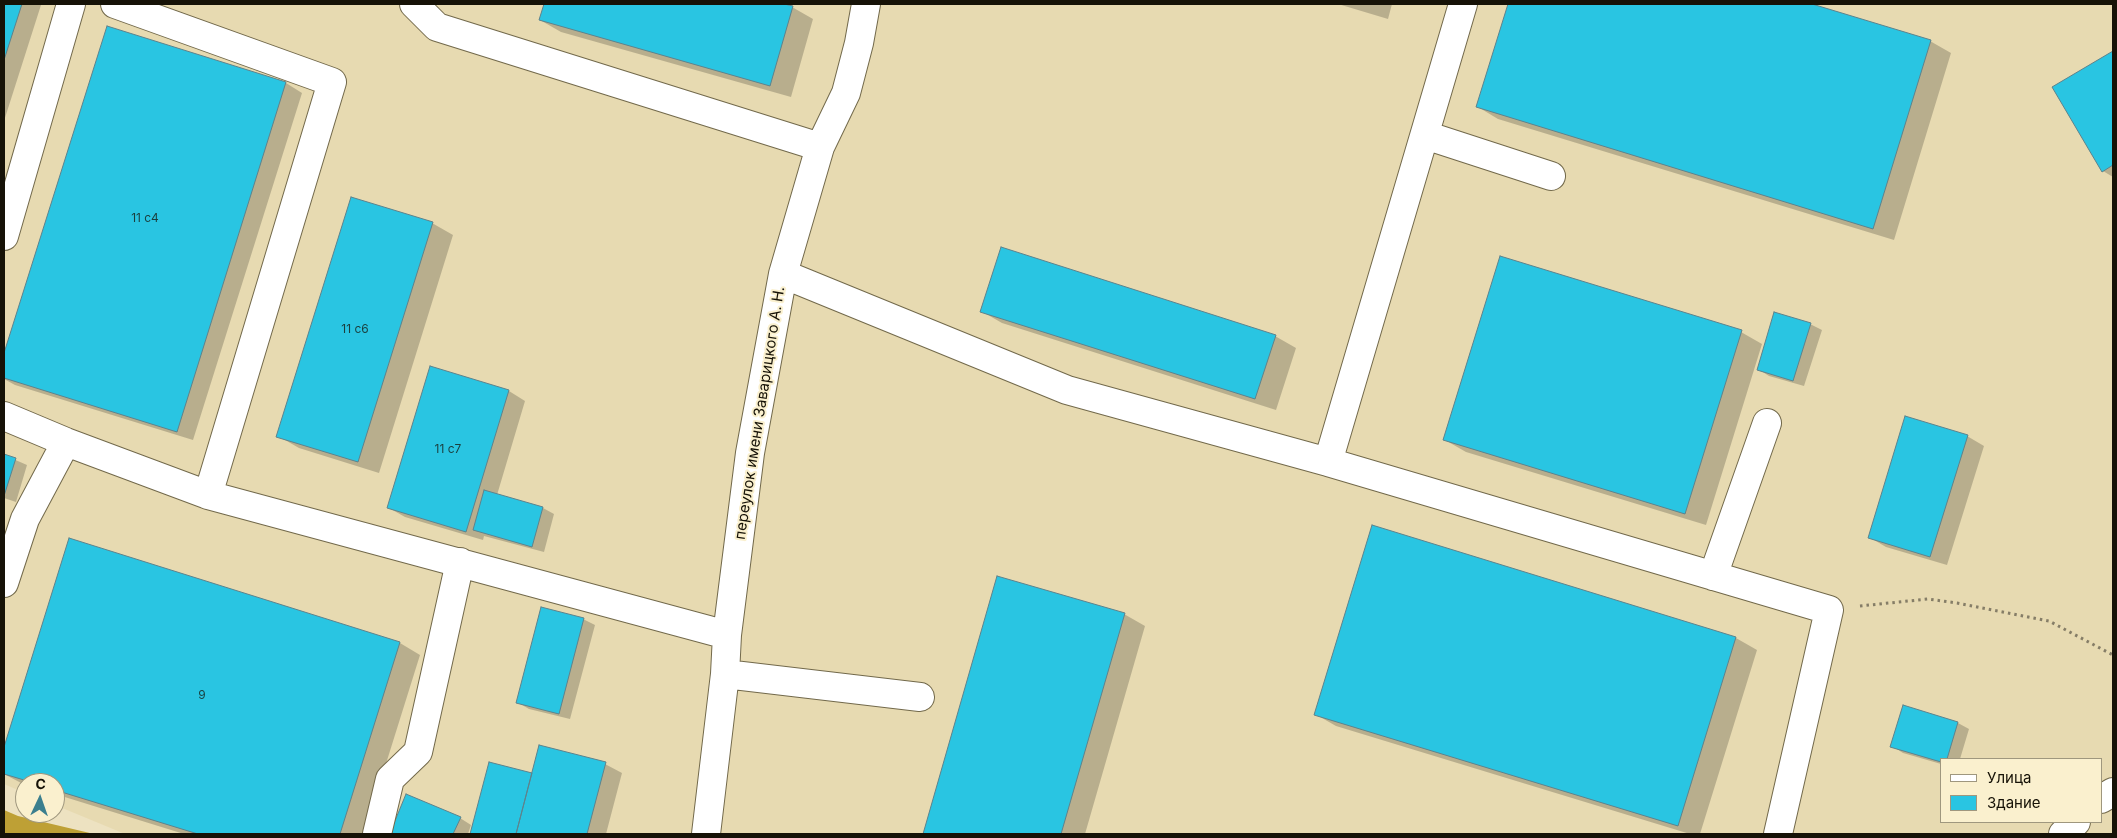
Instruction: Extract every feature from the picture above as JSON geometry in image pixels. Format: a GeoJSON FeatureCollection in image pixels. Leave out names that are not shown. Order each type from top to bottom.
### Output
{"type":"FeatureCollection","features":[{"type":"Feature","properties":{"kind":"street"},"geometry":{"type":"LineString","coordinates":[[4,236],[71,4]]}},
{"type":"Feature","properties":{"kind":"street"},"geometry":{"type":"LineString","coordinates":[[115,4],[332,82],[208,495]]}},
{"type":"Feature","properties":{"kind":"street"},"geometry":{"type":"LineString","coordinates":[[414,4],[437,27],[820,147]]}},
{"type":"Feature","properties":{"kind":"street","name":"переулок имени Заварицкого А. Н."},"geometry":{"type":"LineString","coordinates":[[706,834],[727,635],[750,453],[783,274],[820,147],[846,93],[859,43],[866,4]]}},
{"type":"Feature","properties":{"kind":"street"},"geometry":{"type":"LineString","coordinates":[[1328,462],[1464,4]]}},
{"type":"Feature","properties":{"kind":"street"},"geometry":{"type":"LineString","coordinates":[[1425,134],[1552,176]]}},
{"type":"Feature","properties":{"kind":"street"},"geometry":{"type":"LineString","coordinates":[[783,274],[1067,390],[1328,462],[1829,610],[1778,834]]}},
{"type":"Feature","properties":{"kind":"street"},"geometry":{"type":"LineString","coordinates":[[4,416],[66,442],[208,495],[727,635]]}},
{"type":"Feature","properties":{"kind":"street"},"geometry":{"type":"LineString","coordinates":[[1713,576],[1767,423]]}},
{"type":"Feature","properties":{"kind":"street"},"geometry":{"type":"LineString","coordinates":[[4,583],[25,519],[66,442]]}},
{"type":"Feature","properties":{"kind":"street"},"geometry":{"type":"LineString","coordinates":[[377,834],[390,779],[418,752],[460,562]]}},
{"type":"Feature","properties":{"kind":"street"},"geometry":{"type":"LineString","coordinates":[[724,674],[920,697]]}},
{"type":"Feature","properties":{"kind":"street"},"geometry":{"type":"LineString","coordinates":[[2102,798],[2113,792]]}},
{"type":"Feature","properties":{"kind":"street"},"geometry":{"type":"LineString","coordinates":[[2063,834],[2075,823]]}},
{"type":"Feature","properties":{"kind":"path"},"geometry":{"type":"LineString","coordinates":[[1829,610],[1928,599],[1957,603],[2049,621],[2113,655]]}},
{"type":"Feature","properties":{"kind":"shaded area"},"geometry":{"type":"Polygon","coordinates":[[[4,4],[2113,4],[2113,834],[125,834],[65,809],[65,773],[15,773],[15,789],[4,784],[4,4]]]}},
{"type":"Feature","properties":{"kind":"shaded area"},"geometry":{"type":"Polygon","coordinates":[[[4,810],[15,815],[15,823],[48,823],[94,834],[4,834],[4,810]]]}},
{"type":"Feature","properties":{"kind":"building"},"geometry":{"type":"Polygon","coordinates":[[[4,4],[22,4],[4,60],[4,4]]]}},
{"type":"Feature","properties":{"kind":"building"},"geometry":{"type":"Polygon","coordinates":[[[544,4],[784,4],[793,6],[770,86],[539,20],[544,4]]]}},
{"type":"Feature","properties":{"kind":"building"},"geometry":{"type":"Polygon","coordinates":[[[1508,4],[1812,4],[1931,40],[1873,229],[1476,107],[1508,4]]]}},
{"type":"Feature","properties":{"kind":"building"},"geometry":{"type":"Polygon","coordinates":[[[107,26],[286,82],[177,432],[4,378],[4,353],[107,26]]]}},
{"type":"Feature","properties":{"kind":"building"},"geometry":{"type":"Polygon","coordinates":[[[2113,51],[2113,165],[2102,172],[2052,87],[2113,51]]]}},
{"type":"Feature","properties":{"kind":"building"},"geometry":{"type":"Polygon","coordinates":[[[351,197],[433,222],[358,462],[276,437],[351,197]]]}},
{"type":"Feature","properties":{"kind":"building"},"geometry":{"type":"Polygon","coordinates":[[[1001,247],[1276,335],[1255,399],[980,312],[1001,247]]]}},
{"type":"Feature","properties":{"kind":"building"},"geometry":{"type":"Polygon","coordinates":[[[1500,256],[1742,330],[1685,514],[1443,440],[1500,256]]]}},
{"type":"Feature","properties":{"kind":"building"},"geometry":{"type":"Polygon","coordinates":[[[1774,312],[1811,323],[1793,381],[1757,370],[1774,312]]]}},
{"type":"Feature","properties":{"kind":"building"},"geometry":{"type":"Polygon","coordinates":[[[430,366],[509,390],[466,532],[387,508],[430,366]]]}},
{"type":"Feature","properties":{"kind":"building"},"geometry":{"type":"Polygon","coordinates":[[[1905,416],[1968,435],[1930,557],[1868,538],[1905,416]]]}},
{"type":"Feature","properties":{"kind":"building"},"geometry":{"type":"Polygon","coordinates":[[[4,454],[16,458],[4,496],[4,454]]]}},
{"type":"Feature","properties":{"kind":"building"},"geometry":{"type":"Polygon","coordinates":[[[484,490],[543,507],[532,547],[473,530],[484,490]]]}},
{"type":"Feature","properties":{"kind":"building"},"geometry":{"type":"Polygon","coordinates":[[[1372,525],[1736,637],[1678,826],[1314,715],[1372,525]]]}},
{"type":"Feature","properties":{"kind":"building"},"geometry":{"type":"Polygon","coordinates":[[[69,538],[400,642],[340,834],[198,834],[65,793],[65,773],[15,773],[15,777],[4,774],[4,747],[69,538]]]}},
{"type":"Feature","properties":{"kind":"building"},"geometry":{"type":"Polygon","coordinates":[[[997,576],[1125,613],[1061,834],[923,834],[997,576]]]}},
{"type":"Feature","properties":{"kind":"building"},"geometry":{"type":"Polygon","coordinates":[[[541,607],[584,618],[559,714],[516,703],[541,607]]]}},
{"type":"Feature","properties":{"kind":"building"},"geometry":{"type":"Polygon","coordinates":[[[1903,705],[1958,722],[1947,758],[1940,758],[1940,762],[1890,747],[1903,705]]]}},
{"type":"Feature","properties":{"kind":"building"},"geometry":{"type":"Polygon","coordinates":[[[539,745],[606,762],[587,834],[516,834],[539,745]]]}},
{"type":"Feature","properties":{"kind":"building"},"geometry":{"type":"Polygon","coordinates":[[[489,762],[532,773],[516,834],[470,834],[489,762]]]}},
{"type":"Feature","properties":{"kind":"building"},"geometry":{"type":"Polygon","coordinates":[[[406,794],[461,817],[453,834],[390,833],[406,794]]]}}]}
